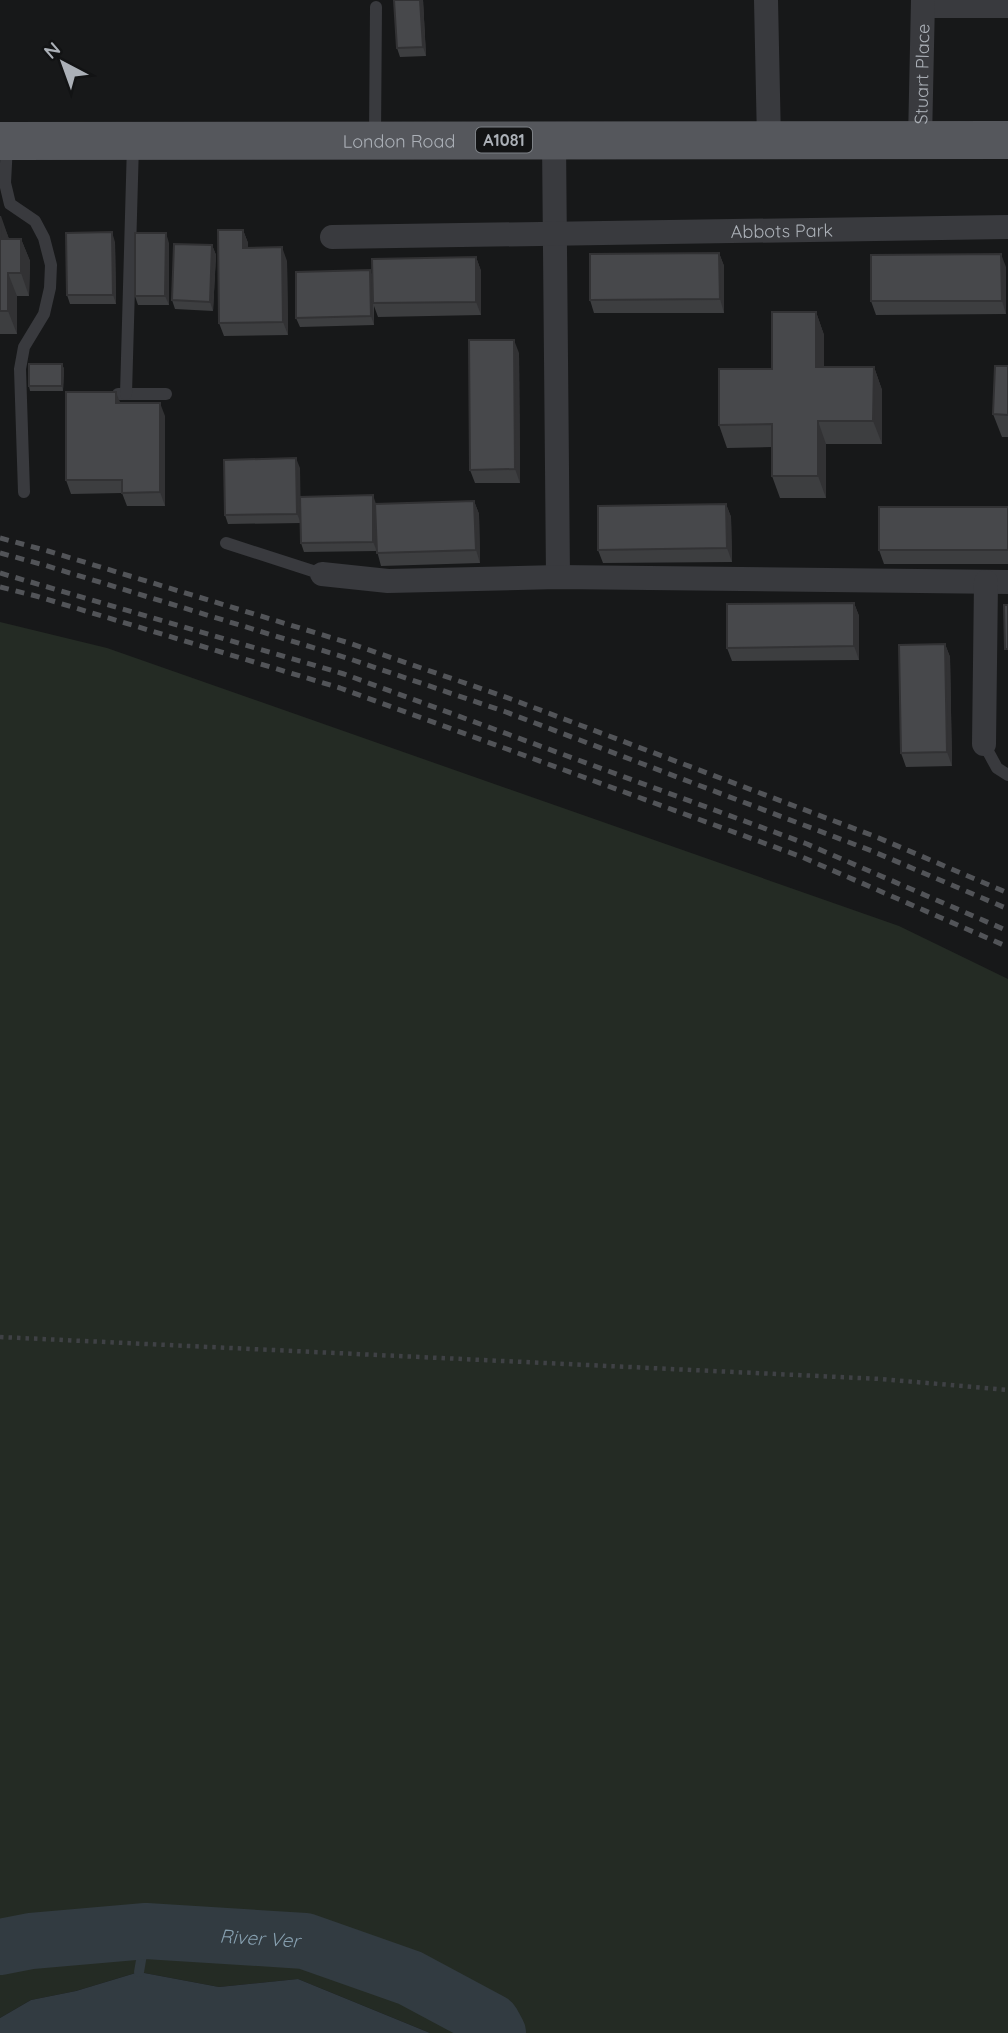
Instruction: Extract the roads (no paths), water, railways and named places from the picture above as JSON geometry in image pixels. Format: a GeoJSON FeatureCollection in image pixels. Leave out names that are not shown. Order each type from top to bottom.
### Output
{"type":"FeatureCollection","features":[{"type":"Feature","properties":{"kind":"main road","name":"London Road"},"geometry":{"type":"LineString","coordinates":[[4,141],[1008,140]]}},
{"type":"Feature","properties":{"kind":"street"},"geometry":{"type":"LineString","coordinates":[[766,0],[769,141]]}},
{"type":"Feature","properties":{"kind":"street","name":"Stuart Place"},"geometry":{"type":"LineString","coordinates":[[920,141],[923,3],[1008,6]]}},
{"type":"Feature","properties":{"kind":"street"},"geometry":{"type":"LineString","coordinates":[[554,141],[558,577]]}},
{"type":"Feature","properties":{"kind":"street","name":"Abbots Park"},"geometry":{"type":"LineString","coordinates":[[332,237],[1008,228]]}},
{"type":"Feature","properties":{"kind":"street"},"geometry":{"type":"LineString","coordinates":[[322,574],[388,581],[558,577],[997,582],[984,744]]}},
{"type":"Feature","properties":{"kind":"lane"},"geometry":{"type":"LineString","coordinates":[[375,140],[376,7]]}},
{"type":"Feature","properties":{"kind":"lane"},"geometry":{"type":"LineString","coordinates":[[126,394],[134,140]]}},
{"type":"Feature","properties":{"kind":"lane"},"geometry":{"type":"LineString","coordinates":[[4,141],[5,183],[10,204],[35,221],[44,238],[51,265],[50,288],[44,314],[24,347],[20,369],[23,492]]}},
{"type":"Feature","properties":{"kind":"lane"},"geometry":{"type":"LineString","coordinates":[[99,394],[166,394]]}},
{"type":"Feature","properties":{"kind":"lane"},"geometry":{"type":"LineString","coordinates":[[226,543],[322,574]]}},
{"type":"Feature","properties":{"kind":"lane"},"geometry":{"type":"LineString","coordinates":[[984,744],[997,768],[1008,775]]}},
{"type":"Feature","properties":{"kind":"waterway"},"geometry":{"type":"LineString","coordinates":[[139,1972],[146,1931]]}},
{"type":"Feature","properties":{"kind":"waterway","name":"River Ver"},"geometry":{"type":"LineString","coordinates":[[0,1947],[31,1941],[146,1931],[305,1941],[410,1978],[492,2022],[498,2033]]}},
{"type":"Feature","properties":{"kind":"railway"},"geometry":{"type":"LineString","coordinates":[[0,538],[349,643],[511,699],[874,836],[1008,893]]}},
{"type":"Feature","properties":{"kind":"railway"},"geometry":{"type":"LineString","coordinates":[[0,553],[347,658],[506,712],[872,851],[1008,909]]}},
{"type":"Feature","properties":{"kind":"railway"},"geometry":{"type":"LineString","coordinates":[[0,573],[344,674],[807,844],[1008,931]]}},
{"type":"Feature","properties":{"kind":"railway"},"geometry":{"type":"LineString","coordinates":[[0,587],[340,688],[802,857],[1008,947]]}}]}
